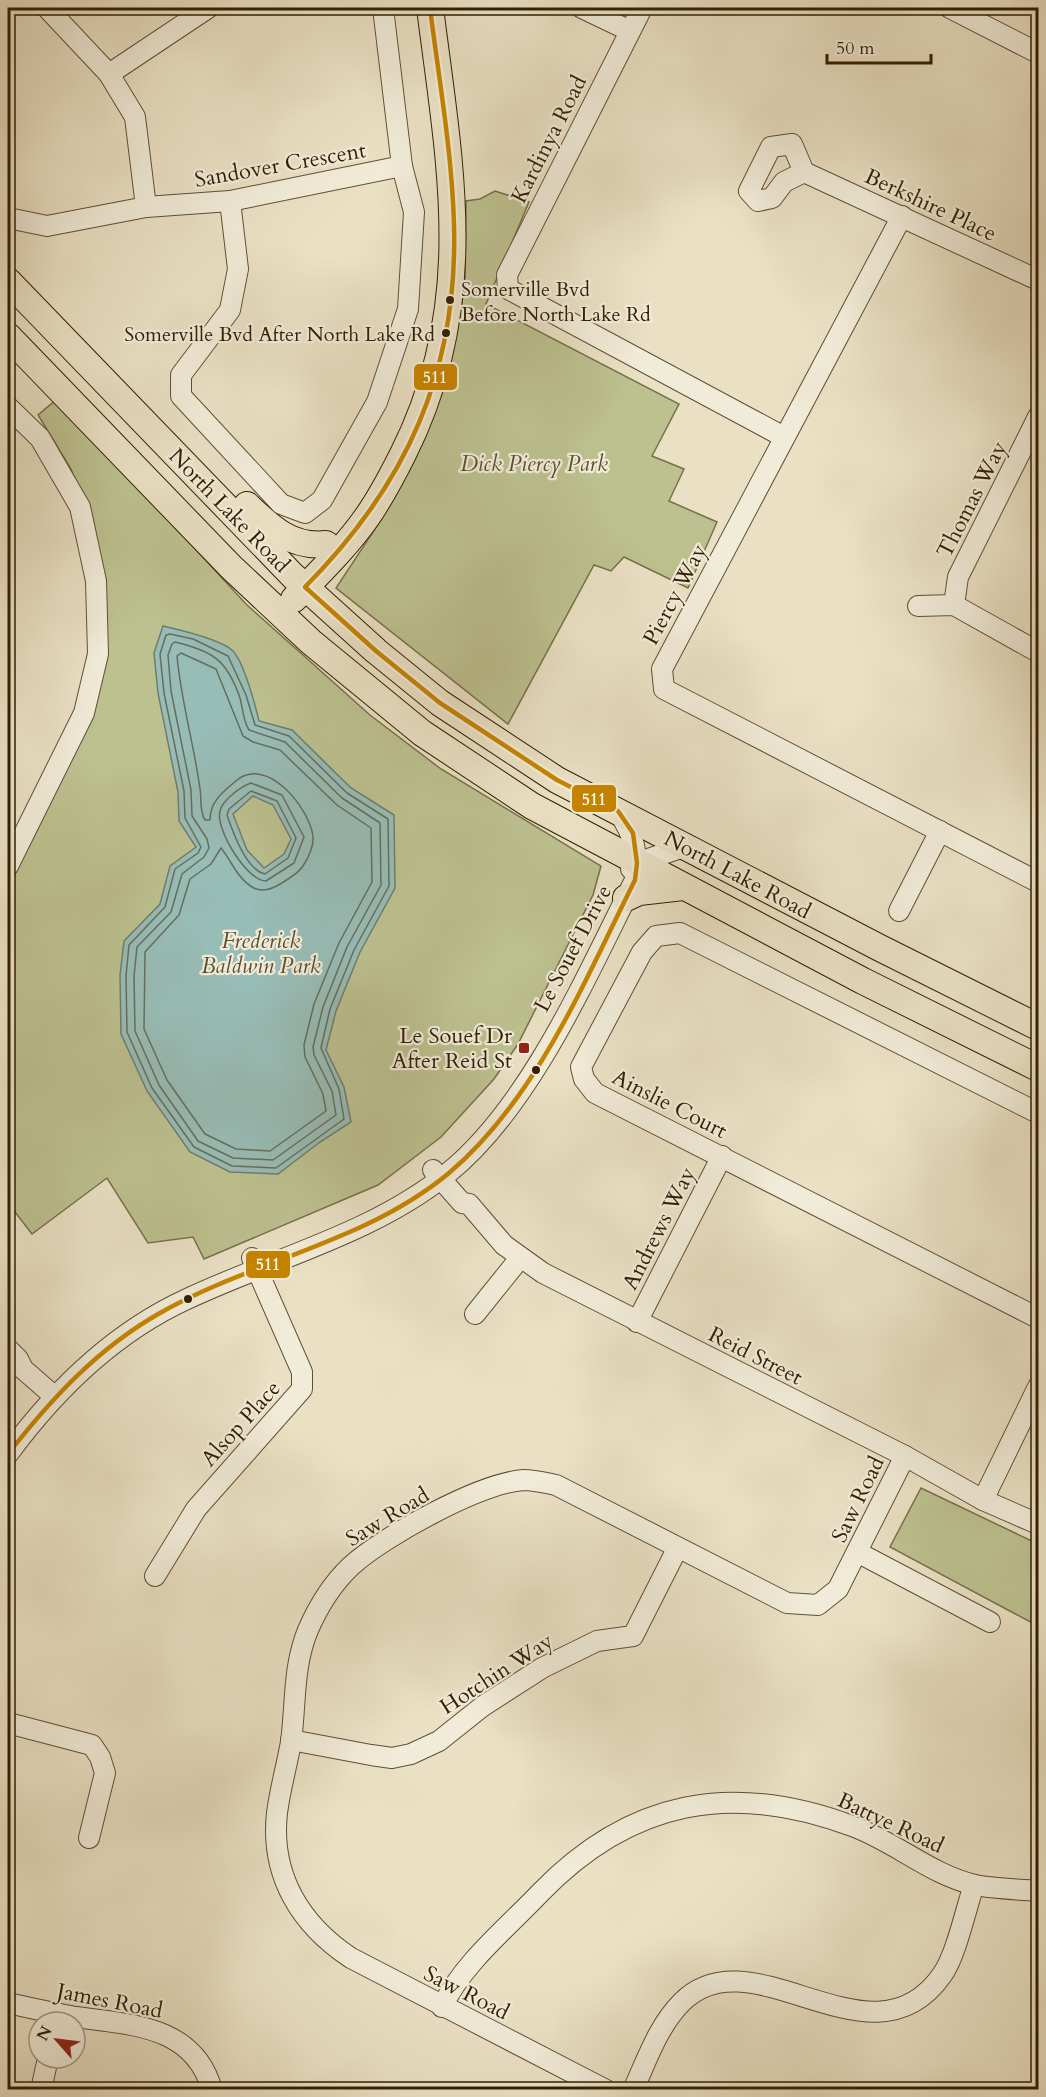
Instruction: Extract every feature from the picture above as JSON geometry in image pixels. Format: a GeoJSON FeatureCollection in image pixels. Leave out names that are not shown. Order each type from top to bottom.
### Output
{"type":"FeatureCollection","features":[{"type":"Feature","properties":{"kind":"main road"},"geometry":{"type":"LineString","coordinates":[[299,582],[326,544],[361,505],[388,461],[418,393],[430,349],[436,312],[441,230],[441,179],[419,8]]}},
{"type":"Feature","properties":{"kind":"main road"},"geometry":{"type":"LineString","coordinates":[[274,608],[366,518],[382,494],[418,422],[437,370],[448,323],[454,228],[449,160],[430,8]]}},
{"type":"Feature","properties":{"kind":"main road","name":"North Lake Road"},"geometry":{"type":"LineString","coordinates":[[8,281],[299,582],[376,651],[440,703],[557,780],[880,948],[1038,1027]]}},
{"type":"Feature","properties":{"kind":"main road","name":"North Lake Road"},"geometry":{"type":"LineString","coordinates":[[8,336],[231,567],[343,670],[422,733],[532,806],[683,887],[1038,1068]]}},
{"type":"Feature","properties":{"kind":"main road"},"geometry":{"type":"LineString","coordinates":[[147,424],[171,437],[210,469],[264,522],[281,535],[301,544],[326,544]]}},
{"type":"Feature","properties":{"kind":"main road"},"geometry":{"type":"LineString","coordinates":[[626,898],[639,892],[683,887]]}},
{"type":"Feature","properties":{"kind":"street"},"geometry":{"type":"LineString","coordinates":[[46,8],[109,74],[135,117],[146,207]]}},
{"type":"Feature","properties":{"kind":"street"},"geometry":{"type":"LineString","coordinates":[[109,74],[208,8]]}},
{"type":"Feature","properties":{"kind":"street"},"geometry":{"type":"LineString","coordinates":[[230,201],[238,270],[230,310],[180,375],[181,396],[280,504],[305,513],[322,500],[377,402],[408,309],[414,212],[402,166],[383,8]]}},
{"type":"Feature","properties":{"kind":"street"},"geometry":{"type":"LineString","coordinates":[[582,8],[630,31]]}},
{"type":"Feature","properties":{"kind":"street","name":"Kardinya Road"},"geometry":{"type":"LineString","coordinates":[[642,8],[507,275],[508,289],[784,437]]}},
{"type":"Feature","properties":{"kind":"street"},"geometry":{"type":"LineString","coordinates":[[950,8],[1038,53]]}},
{"type":"Feature","properties":{"kind":"street"},"geometry":{"type":"LineString","coordinates":[[974,8],[1038,41]]}},
{"type":"Feature","properties":{"kind":"street","name":"Sandover Crescent"},"geometry":{"type":"LineString","coordinates":[[8,218],[47,226],[146,207],[230,201],[402,166]]}},
{"type":"Feature","properties":{"kind":"street","name":"Berkshire Place"},"geometry":{"type":"LineString","coordinates":[[804,172],[1038,280]]}},
{"type":"Feature","properties":{"kind":"street","name":"Piercy Way"},"geometry":{"type":"LineString","coordinates":[[902,216],[662,669],[664,689],[1038,880]]}},
{"type":"Feature","properties":{"kind":"street"},"geometry":{"type":"LineString","coordinates":[[8,407],[40,438],[80,507],[96,581],[98,654],[84,713],[8,866]]}},
{"type":"Feature","properties":{"kind":"street","name":"Thomas Way"},"geometry":{"type":"LineString","coordinates":[[954,605],[958,577],[1038,417]]}},
{"type":"Feature","properties":{"kind":"street"},"geometry":{"type":"LineString","coordinates":[[918,606],[954,605],[1038,652]]}},
{"type":"Feature","properties":{"kind":"street","name":"Le Souef Drive"},"geometry":{"type":"LineString","coordinates":[[8,1436],[53,1388],[158,1314],[254,1264],[346,1233],[381,1216],[490,1130],[530,1078],[635,880],[637,862],[633,833],[618,811]]}},
{"type":"Feature","properties":{"kind":"street"},"geometry":{"type":"LineString","coordinates":[[899,911],[940,831]]}},
{"type":"Feature","properties":{"kind":"street"},"geometry":{"type":"LineString","coordinates":[[637,862],[686,846]]}},
{"type":"Feature","properties":{"kind":"street","name":"Le Souef Drive"},"geometry":{"type":"LineString","coordinates":[[442,1170],[523,1069],[625,876],[637,862]]}},
{"type":"Feature","properties":{"kind":"street","name":"Ainslie Court"},"geometry":{"type":"LineString","coordinates":[[1038,1113],[680,933],[656,936],[642,952],[581,1067],[584,1080],[595,1093],[1038,1318]]}},
{"type":"Feature","properties":{"kind":"street","name":"Andrews Way"},"geometry":{"type":"LineString","coordinates":[[637,1322],[722,1156]]}},
{"type":"Feature","properties":{"kind":"street","name":"Reid Street"},"geometry":{"type":"LineString","coordinates":[[442,1170],[468,1196],[469,1204],[504,1245],[520,1258],[637,1322],[905,1456],[983,1500],[1038,1524]]}},
{"type":"Feature","properties":{"kind":"street"},"geometry":{"type":"LineString","coordinates":[[475,1314],[520,1258]]}},
{"type":"Feature","properties":{"kind":"street","name":"Alsop Place"},"geometry":{"type":"LineString","coordinates":[[155,1576],[196,1509],[302,1389],[302,1372],[254,1264]]}},
{"type":"Feature","properties":{"kind":"street"},"geometry":{"type":"LineString","coordinates":[[13,1354],[38,1367],[53,1388]]}},
{"type":"Feature","properties":{"kind":"street"},"geometry":{"type":"LineString","coordinates":[[983,1500],[1038,1387]]}},
{"type":"Feature","properties":{"kind":"street","name":"Le Souef Drive"},"geometry":{"type":"LineString","coordinates":[[8,1454],[53,1388]]}},
{"type":"Feature","properties":{"kind":"street","name":"Saw Road"},"geometry":{"type":"LineString","coordinates":[[606,2090],[442,2007],[328,1943],[311,1926],[296,1905],[283,1873],[277,1846],[277,1814],[291,1740],[296,1666],[308,1629],[331,1588],[371,1550],[448,1507],[489,1488],[525,1480],[556,1485],[677,1549],[787,1603],[818,1605],[838,1588],[905,1456]]}},
{"type":"Feature","properties":{"kind":"street","name":"Hotchin Way"},"geometry":{"type":"LineString","coordinates":[[291,1740],[392,1758],[411,1754],[439,1741],[483,1706],[542,1668],[597,1641],[633,1636],[677,1549]]}},
{"type":"Feature","properties":{"kind":"street"},"geometry":{"type":"LineString","coordinates":[[857,1552],[990,1622]]}},
{"type":"Feature","properties":{"kind":"street"},"geometry":{"type":"LineString","coordinates":[[8,1723],[92,1745],[100,1757],[105,1773],[89,1838]]}},
{"type":"Feature","properties":{"kind":"street","name":"Battye Road"},"geometry":{"type":"LineString","coordinates":[[442,2007],[465,1971],[580,1856],[634,1823],[682,1808],[728,1801],[766,1803],[807,1811],[854,1827],[974,1885],[1038,1891]]}},
{"type":"Feature","properties":{"kind":"street"},"geometry":{"type":"LineString","coordinates":[[633,2090],[666,2021],[683,2001],[706,1987],[740,1982],[766,1984],[843,2009],[880,2013],[917,2000],[943,1974],[974,1885]]}},
{"type":"Feature","properties":{"kind":"street","name":"James Road"},"geometry":{"type":"LineString","coordinates":[[8,2003],[31,2010]]}},
{"type":"Feature","properties":{"kind":"street","name":"James Road"},"geometry":{"type":"LineString","coordinates":[[87,2021],[133,2025],[170,2037],[191,2051],[207,2072],[212,2090]]}},
{"type":"Feature","properties":{"kind":"street"},"geometry":{"type":"LineString","coordinates":[[41,2090],[45,2070]]}},
{"type":"Feature","properties":{"kind":"green space","name":"Dick Piercy Park"},"geometry":{"type":"Polygon","coordinates":[[[495,191],[529,202],[486,304],[679,404],[652,456],[684,469],[669,501],[717,522],[688,588],[624,557],[611,571],[594,565],[508,724],[336,588],[381,520],[443,380],[458,327],[465,283],[466,201],[480,199],[495,191]]]}},
{"type":"Feature","properties":{"kind":"green space","name":"Frederick Baldwin Park"},"geometry":{"type":"Polygon","coordinates":[[[57,399],[246,604],[370,715],[441,769],[601,866],[593,895],[518,1044],[494,1079],[441,1137],[378,1185],[204,1259],[193,1237],[148,1243],[107,1178],[32,1234],[8,1203],[8,878],[23,850],[105,657],[94,526],[71,469],[38,415],[57,399]]]}},
{"type":"Feature","properties":{"kind":"green space"},"geometry":{"type":"Polygon","coordinates":[[[921,1488],[1038,1544],[1038,1626],[890,1547],[921,1488]]]}},
{"type":"Feature","properties":{"kind":"water"},"geometry":{"type":"Polygon","coordinates":[[[163,626],[200,636],[233,651],[249,684],[259,721],[292,730],[351,788],[394,815],[395,888],[360,952],[336,1011],[326,1050],[344,1087],[351,1122],[278,1174],[230,1172],[190,1152],[147,1091],[121,1034],[120,975],[124,941],[160,904],[170,866],[196,847],[179,821],[178,792],[158,693],[154,653],[163,626]],[[253,796],[233,814],[247,850],[264,868],[284,854],[291,839],[273,805],[253,796]]]}},
{"type":"Feature","properties":{"kind":"transit line","name":"511"},"geometry":{"type":"LineString","coordinates":[[8,1454],[77,1376],[96,1358],[137,1327],[196,1295],[381,1217],[416,1197],[449,1173],[480,1143],[508,1110],[533,1074],[577,998],[635,880],[637,863],[633,833],[618,811],[557,780],[440,703],[376,651],[305,587],[341,548],[372,508],[398,466],[419,422],[436,377],[447,329],[453,278],[453,198],[430,8]]}},
{"type":"Feature","properties":{"kind":"place","name":"Somerville Bvd Before North Lake Rd"},"geometry":{"type":"Point","coordinates":[450,300]}},
{"type":"Feature","properties":{"kind":"place","name":"Somerville Bvd After North Lake Rd"},"geometry":{"type":"Point","coordinates":[446,333]}},
{"type":"Feature","properties":{"kind":"place","name":"Le Souef Dr After Reid St"},"geometry":{"type":"Point","coordinates":[524,1048]}}]}
